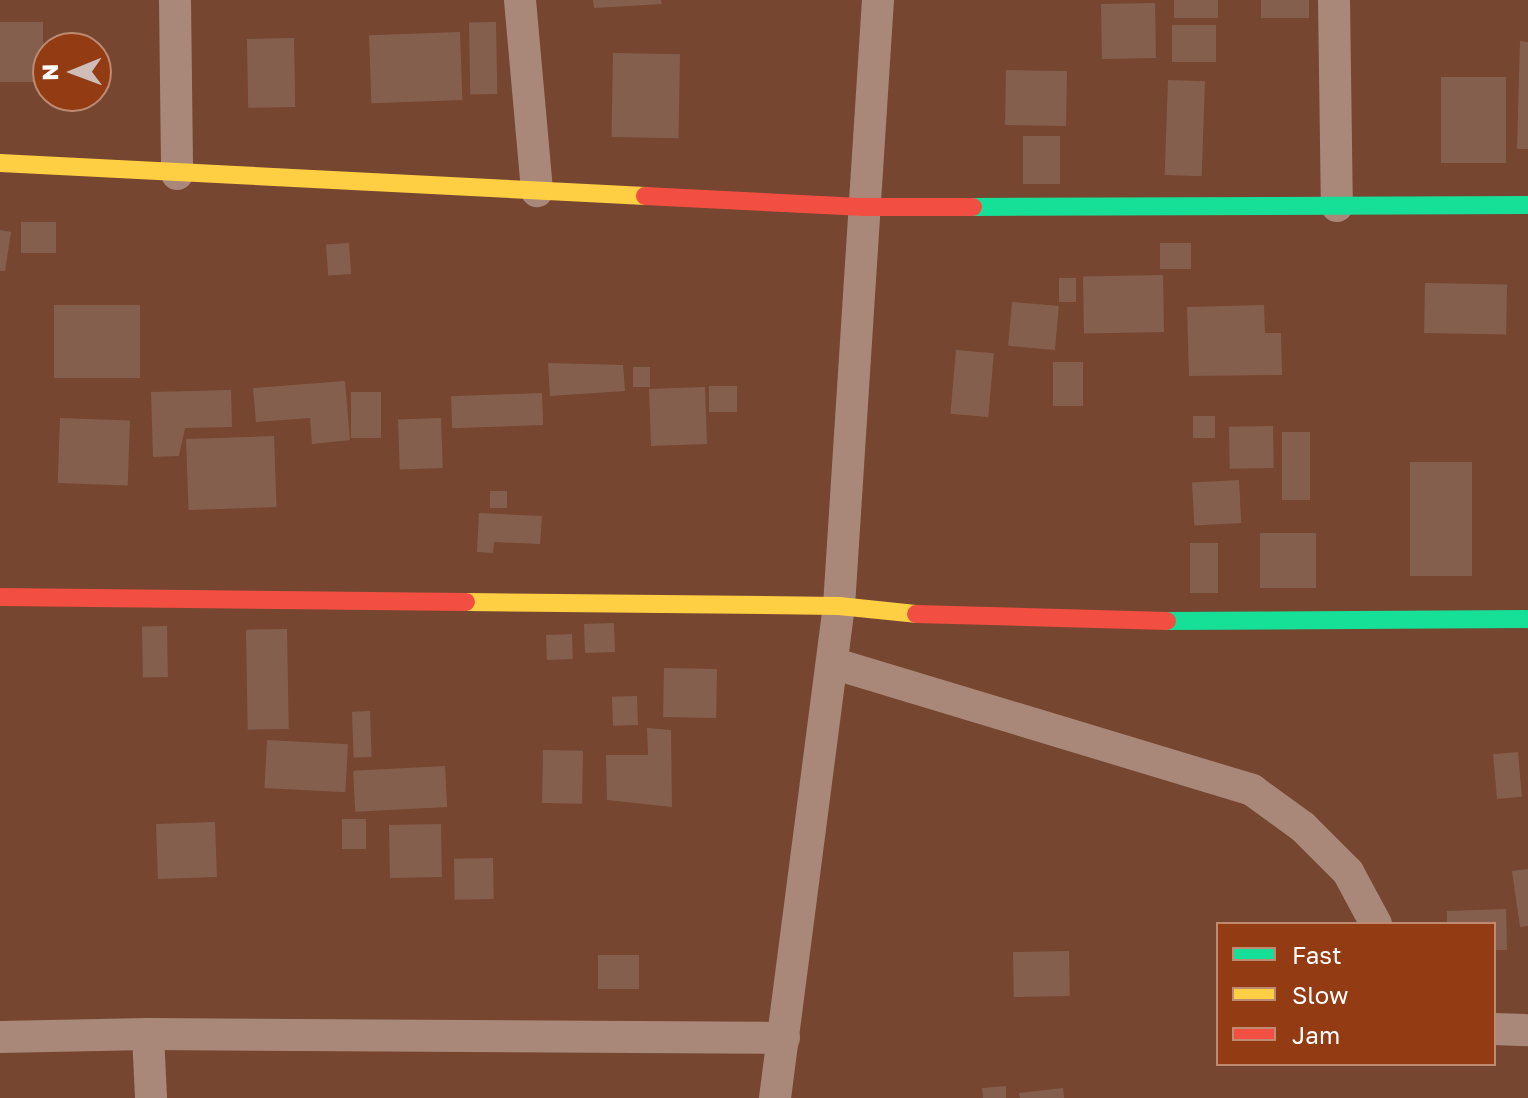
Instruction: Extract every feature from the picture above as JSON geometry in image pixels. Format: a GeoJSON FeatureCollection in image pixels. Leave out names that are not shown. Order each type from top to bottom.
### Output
{"type":"FeatureCollection","features":[{"type":"Feature","properties":{"kind":"street"},"geometry":{"type":"LineString","coordinates":[[175,0],[177,174]]}},
{"type":"Feature","properties":{"kind":"street"},"geometry":{"type":"LineString","coordinates":[[520,0],[537,191]]}},
{"type":"Feature","properties":{"kind":"street"},"geometry":{"type":"LineString","coordinates":[[775,1098],[839,606],[878,0]]}},
{"type":"Feature","properties":{"kind":"street"},"geometry":{"type":"LineString","coordinates":[[1334,0],[1337,206]]}},
{"type":"Feature","properties":{"kind":"street"},"geometry":{"type":"LineString","coordinates":[[0,163],[865,207],[1528,205]]}},
{"type":"Feature","properties":{"kind":"street"},"geometry":{"type":"LineString","coordinates":[[0,597],[839,606],[940,617],[1288,623],[1528,619]]}},
{"type":"Feature","properties":{"kind":"street"},"geometry":{"type":"LineString","coordinates":[[832,663],[1252,790],[1303,827],[1348,872],[1375,922]]}},
{"type":"Feature","properties":{"kind":"street"},"geometry":{"type":"LineString","coordinates":[[1496,1029],[1528,1030]]}},
{"type":"Feature","properties":{"kind":"street"},"geometry":{"type":"LineString","coordinates":[[0,1037],[148,1034],[784,1038]]}},
{"type":"Feature","properties":{"kind":"street"},"geometry":{"type":"LineString","coordinates":[[148,1034],[151,1098]]}},
{"type":"Feature","properties":{"kind":"building"},"geometry":{"type":"Polygon","coordinates":[[[593,0],[661,0],[662,4],[594,8],[593,0]]]}},
{"type":"Feature","properties":{"kind":"building"},"geometry":{"type":"Polygon","coordinates":[[[1174,0],[1218,0],[1218,18],[1174,18],[1174,0]]]}},
{"type":"Feature","properties":{"kind":"building"},"geometry":{"type":"Polygon","coordinates":[[[1261,0],[1309,0],[1309,18],[1261,18],[1261,0]]]}},
{"type":"Feature","properties":{"kind":"building"},"geometry":{"type":"Polygon","coordinates":[[[1155,3],[1156,58],[1102,59],[1101,4],[1155,3]]]}},
{"type":"Feature","properties":{"kind":"building"},"geometry":{"type":"Polygon","coordinates":[[[0,22],[43,22],[43,32],[32,32],[32,82],[0,82],[0,22]]]}},
{"type":"Feature","properties":{"kind":"building"},"geometry":{"type":"Polygon","coordinates":[[[469,22],[496,22],[497,94],[470,94],[469,22]]]}},
{"type":"Feature","properties":{"kind":"building"},"geometry":{"type":"Polygon","coordinates":[[[1172,25],[1216,25],[1216,62],[1172,62],[1172,25]]]}},
{"type":"Feature","properties":{"kind":"building"},"geometry":{"type":"Polygon","coordinates":[[[460,32],[462,100],[371,103],[369,35],[460,32]]]}},
{"type":"Feature","properties":{"kind":"building"},"geometry":{"type":"Polygon","coordinates":[[[294,38],[295,107],[248,108],[247,39],[294,38]]]}},
{"type":"Feature","properties":{"kind":"building"},"geometry":{"type":"Polygon","coordinates":[[[1520,41],[1528,42],[1528,149],[1517,149],[1520,41]]]}},
{"type":"Feature","properties":{"kind":"building"},"geometry":{"type":"Polygon","coordinates":[[[613,53],[680,54],[679,138],[612,137],[613,53]]]}},
{"type":"Feature","properties":{"kind":"building"},"geometry":{"type":"Polygon","coordinates":[[[1006,70],[1067,71],[1066,126],[1005,125],[1006,70]]]}},
{"type":"Feature","properties":{"kind":"building"},"geometry":{"type":"Polygon","coordinates":[[[1441,77],[1506,77],[1506,163],[1441,163],[1441,77]]]}},
{"type":"Feature","properties":{"kind":"building"},"geometry":{"type":"Polygon","coordinates":[[[1168,80],[1205,81],[1202,176],[1165,175],[1168,80]]]}},
{"type":"Feature","properties":{"kind":"building"},"geometry":{"type":"Polygon","coordinates":[[[1023,136],[1060,136],[1060,184],[1023,184],[1023,136]]]}},
{"type":"Feature","properties":{"kind":"building"},"geometry":{"type":"Polygon","coordinates":[[[21,222],[56,222],[56,253],[21,253],[21,222]]]}},
{"type":"Feature","properties":{"kind":"building"},"geometry":{"type":"Polygon","coordinates":[[[0,230],[11,232],[5,271],[0,271],[0,230]]]}},
{"type":"Feature","properties":{"kind":"building"},"geometry":{"type":"Polygon","coordinates":[[[349,243],[351,274],[328,276],[326,245],[349,243]]]}},
{"type":"Feature","properties":{"kind":"building"},"geometry":{"type":"Polygon","coordinates":[[[1160,243],[1191,243],[1191,269],[1160,269],[1160,243]]]}},
{"type":"Feature","properties":{"kind":"building"},"geometry":{"type":"Polygon","coordinates":[[[1163,275],[1164,332],[1084,333],[1083,276],[1163,275]]]}},
{"type":"Feature","properties":{"kind":"building"},"geometry":{"type":"Polygon","coordinates":[[[1059,278],[1076,278],[1076,302],[1059,302],[1059,278]]]}},
{"type":"Feature","properties":{"kind":"building"},"geometry":{"type":"Polygon","coordinates":[[[1425,283],[1507,284],[1506,334],[1424,333],[1425,283]]]}},
{"type":"Feature","properties":{"kind":"building"},"geometry":{"type":"Polygon","coordinates":[[[1012,302],[1059,306],[1055,350],[1008,346],[1012,302]]]}},
{"type":"Feature","properties":{"kind":"building"},"geometry":{"type":"Polygon","coordinates":[[[54,305],[140,305],[140,378],[54,378],[54,305]]]}},
{"type":"Feature","properties":{"kind":"building"},"geometry":{"type":"Polygon","coordinates":[[[1264,305],[1265,333],[1281,333],[1282,375],[1189,376],[1187,307],[1264,305]]]}},
{"type":"Feature","properties":{"kind":"building"},"geometry":{"type":"Polygon","coordinates":[[[956,350],[994,353],[988,417],[950,414],[956,350]]]}},
{"type":"Feature","properties":{"kind":"building"},"geometry":{"type":"Polygon","coordinates":[[[1053,362],[1083,362],[1083,406],[1053,406],[1053,362]]]}},
{"type":"Feature","properties":{"kind":"building"},"geometry":{"type":"Polygon","coordinates":[[[548,363],[623,365],[625,391],[550,396],[548,363]]]}},
{"type":"Feature","properties":{"kind":"building"},"geometry":{"type":"Polygon","coordinates":[[[633,367],[650,367],[650,387],[633,387],[633,367]]]}},
{"type":"Feature","properties":{"kind":"building"},"geometry":{"type":"Polygon","coordinates":[[[345,381],[350,440],[312,444],[310,418],[256,422],[253,388],[345,381]]]}},
{"type":"Feature","properties":{"kind":"building"},"geometry":{"type":"Polygon","coordinates":[[[709,386],[737,386],[737,412],[709,412],[709,386]]]}},
{"type":"Feature","properties":{"kind":"building"},"geometry":{"type":"Polygon","coordinates":[[[705,387],[707,444],[651,446],[649,389],[705,387]]]}},
{"type":"Feature","properties":{"kind":"building"},"geometry":{"type":"Polygon","coordinates":[[[231,390],[232,427],[185,428],[179,456],[153,457],[151,392],[231,390]]]}},
{"type":"Feature","properties":{"kind":"building"},"geometry":{"type":"Polygon","coordinates":[[[351,392],[381,392],[381,438],[351,438],[351,392]]]}},
{"type":"Feature","properties":{"kind":"building"},"geometry":{"type":"Polygon","coordinates":[[[542,393],[543,425],[452,428],[451,396],[542,393]]]}},
{"type":"Feature","properties":{"kind":"building"},"geometry":{"type":"Polygon","coordinates":[[[1193,416],[1215,416],[1215,438],[1193,438],[1193,416]]]}},
{"type":"Feature","properties":{"kind":"building"},"geometry":{"type":"Polygon","coordinates":[[[60,418],[130,420],[128,485],[58,483],[60,418]]]}},
{"type":"Feature","properties":{"kind":"building"},"geometry":{"type":"Polygon","coordinates":[[[441,418],[443,468],[400,469],[398,420],[441,418]]]}},
{"type":"Feature","properties":{"kind":"building"},"geometry":{"type":"Polygon","coordinates":[[[1273,426],[1274,468],[1230,469],[1229,427],[1273,426]]]}},
{"type":"Feature","properties":{"kind":"building"},"geometry":{"type":"Polygon","coordinates":[[[1282,432],[1310,432],[1310,500],[1282,500],[1282,432]]]}},
{"type":"Feature","properties":{"kind":"building"},"geometry":{"type":"Polygon","coordinates":[[[274,436],[276,507],[189,510],[186,439],[274,436]]]}},
{"type":"Feature","properties":{"kind":"building"},"geometry":{"type":"Polygon","coordinates":[[[1410,462],[1472,462],[1472,576],[1410,576],[1410,462]]]}},
{"type":"Feature","properties":{"kind":"building"},"geometry":{"type":"Polygon","coordinates":[[[1239,480],[1241,523],[1194,525],[1192,482],[1239,480]]]}},
{"type":"Feature","properties":{"kind":"building"},"geometry":{"type":"Polygon","coordinates":[[[490,491],[507,491],[507,508],[490,508],[490,491]]]}},
{"type":"Feature","properties":{"kind":"building"},"geometry":{"type":"Polygon","coordinates":[[[479,513],[542,516],[540,544],[494,542],[493,553],[477,552],[479,513]]]}},
{"type":"Feature","properties":{"kind":"building"},"geometry":{"type":"Polygon","coordinates":[[[1260,533],[1316,533],[1316,588],[1260,588],[1260,533]]]}},
{"type":"Feature","properties":{"kind":"building"},"geometry":{"type":"Polygon","coordinates":[[[1190,543],[1218,543],[1218,593],[1190,593],[1190,543]]]}},
{"type":"Feature","properties":{"kind":"building"},"geometry":{"type":"Polygon","coordinates":[[[614,623],[615,652],[585,653],[584,624],[614,623]]]}},
{"type":"Feature","properties":{"kind":"building"},"geometry":{"type":"Polygon","coordinates":[[[142,626],[167,626],[168,677],[143,677],[142,626]]]}},
{"type":"Feature","properties":{"kind":"building"},"geometry":{"type":"Polygon","coordinates":[[[287,629],[289,729],[248,730],[246,630],[287,629]]]}},
{"type":"Feature","properties":{"kind":"building"},"geometry":{"type":"Polygon","coordinates":[[[572,634],[573,659],[547,660],[546,635],[572,634]]]}},
{"type":"Feature","properties":{"kind":"building"},"geometry":{"type":"Polygon","coordinates":[[[664,668],[717,669],[716,718],[663,717],[664,668]]]}},
{"type":"Feature","properties":{"kind":"building"},"geometry":{"type":"Polygon","coordinates":[[[637,696],[638,725],[613,726],[612,697],[637,696]]]}},
{"type":"Feature","properties":{"kind":"building"},"geometry":{"type":"Polygon","coordinates":[[[370,711],[372,757],[354,758],[352,712],[370,711]]]}},
{"type":"Feature","properties":{"kind":"building"},"geometry":{"type":"Polygon","coordinates":[[[647,728],[671,730],[672,807],[607,800],[606,755],[648,755],[647,728]]]}},
{"type":"Feature","properties":{"kind":"building"},"geometry":{"type":"Polygon","coordinates":[[[267,740],[348,744],[345,792],[264,788],[267,740]]]}},
{"type":"Feature","properties":{"kind":"building"},"geometry":{"type":"Polygon","coordinates":[[[543,750],[583,751],[582,804],[542,803],[543,750]]]}},
{"type":"Feature","properties":{"kind":"building"},"geometry":{"type":"Polygon","coordinates":[[[1518,752],[1522,797],[1497,799],[1493,754],[1518,752]]]}},
{"type":"Feature","properties":{"kind":"building"},"geometry":{"type":"Polygon","coordinates":[[[445,766],[447,807],[355,812],[353,771],[445,766]]]}},
{"type":"Feature","properties":{"kind":"building"},"geometry":{"type":"Polygon","coordinates":[[[342,819],[366,819],[366,849],[342,849],[342,819]]]}},
{"type":"Feature","properties":{"kind":"building"},"geometry":{"type":"Polygon","coordinates":[[[215,822],[217,877],[158,879],[156,824],[215,822]]]}},
{"type":"Feature","properties":{"kind":"building"},"geometry":{"type":"Polygon","coordinates":[[[441,824],[442,877],[390,878],[389,825],[441,824]]]}},
{"type":"Feature","properties":{"kind":"building"},"geometry":{"type":"Polygon","coordinates":[[[493,858],[494,899],[455,900],[454,859],[493,858]]]}},
{"type":"Feature","properties":{"kind":"building"},"geometry":{"type":"Polygon","coordinates":[[[1528,869],[1528,926],[1520,927],[1512,871],[1528,869]]]}},
{"type":"Feature","properties":{"kind":"building"},"geometry":{"type":"Polygon","coordinates":[[[1506,909],[1507,950],[1496,950],[1496,922],[1447,922],[1447,911],[1506,909]]]}},
{"type":"Feature","properties":{"kind":"building"},"geometry":{"type":"Polygon","coordinates":[[[1069,951],[1070,996],[1014,997],[1013,952],[1069,951]]]}},
{"type":"Feature","properties":{"kind":"building"},"geometry":{"type":"Polygon","coordinates":[[[598,955],[639,955],[639,989],[598,989],[598,955]]]}},
{"type":"Feature","properties":{"kind":"building"},"geometry":{"type":"Polygon","coordinates":[[[1006,1086],[1006,1098],[983,1098],[982,1088],[1006,1086]]]}},
{"type":"Feature","properties":{"kind":"building"},"geometry":{"type":"Polygon","coordinates":[[[1063,1088],[1064,1098],[1020,1098],[1019,1093],[1063,1088]]]}},
{"type":"Feature","properties":{"kind":"traffic: fast"},"geometry":{"type":"LineString","coordinates":[[973,207],[1528,205]]}},
{"type":"Feature","properties":{"kind":"traffic: fast"},"geometry":{"type":"LineString","coordinates":[[1167,621],[1528,619]]}},
{"type":"Feature","properties":{"kind":"traffic: slow"},"geometry":{"type":"LineString","coordinates":[[0,163],[645,196]]}},
{"type":"Feature","properties":{"kind":"traffic: slow"},"geometry":{"type":"LineString","coordinates":[[466,602],[839,606],[916,614]]}},
{"type":"Feature","properties":{"kind":"traffic: jam"},"geometry":{"type":"LineString","coordinates":[[645,196],[865,207],[973,207]]}},
{"type":"Feature","properties":{"kind":"traffic: jam"},"geometry":{"type":"LineString","coordinates":[[0,597],[466,602]]}},
{"type":"Feature","properties":{"kind":"traffic: jam"},"geometry":{"type":"LineString","coordinates":[[916,614],[1167,621]]}}]}
